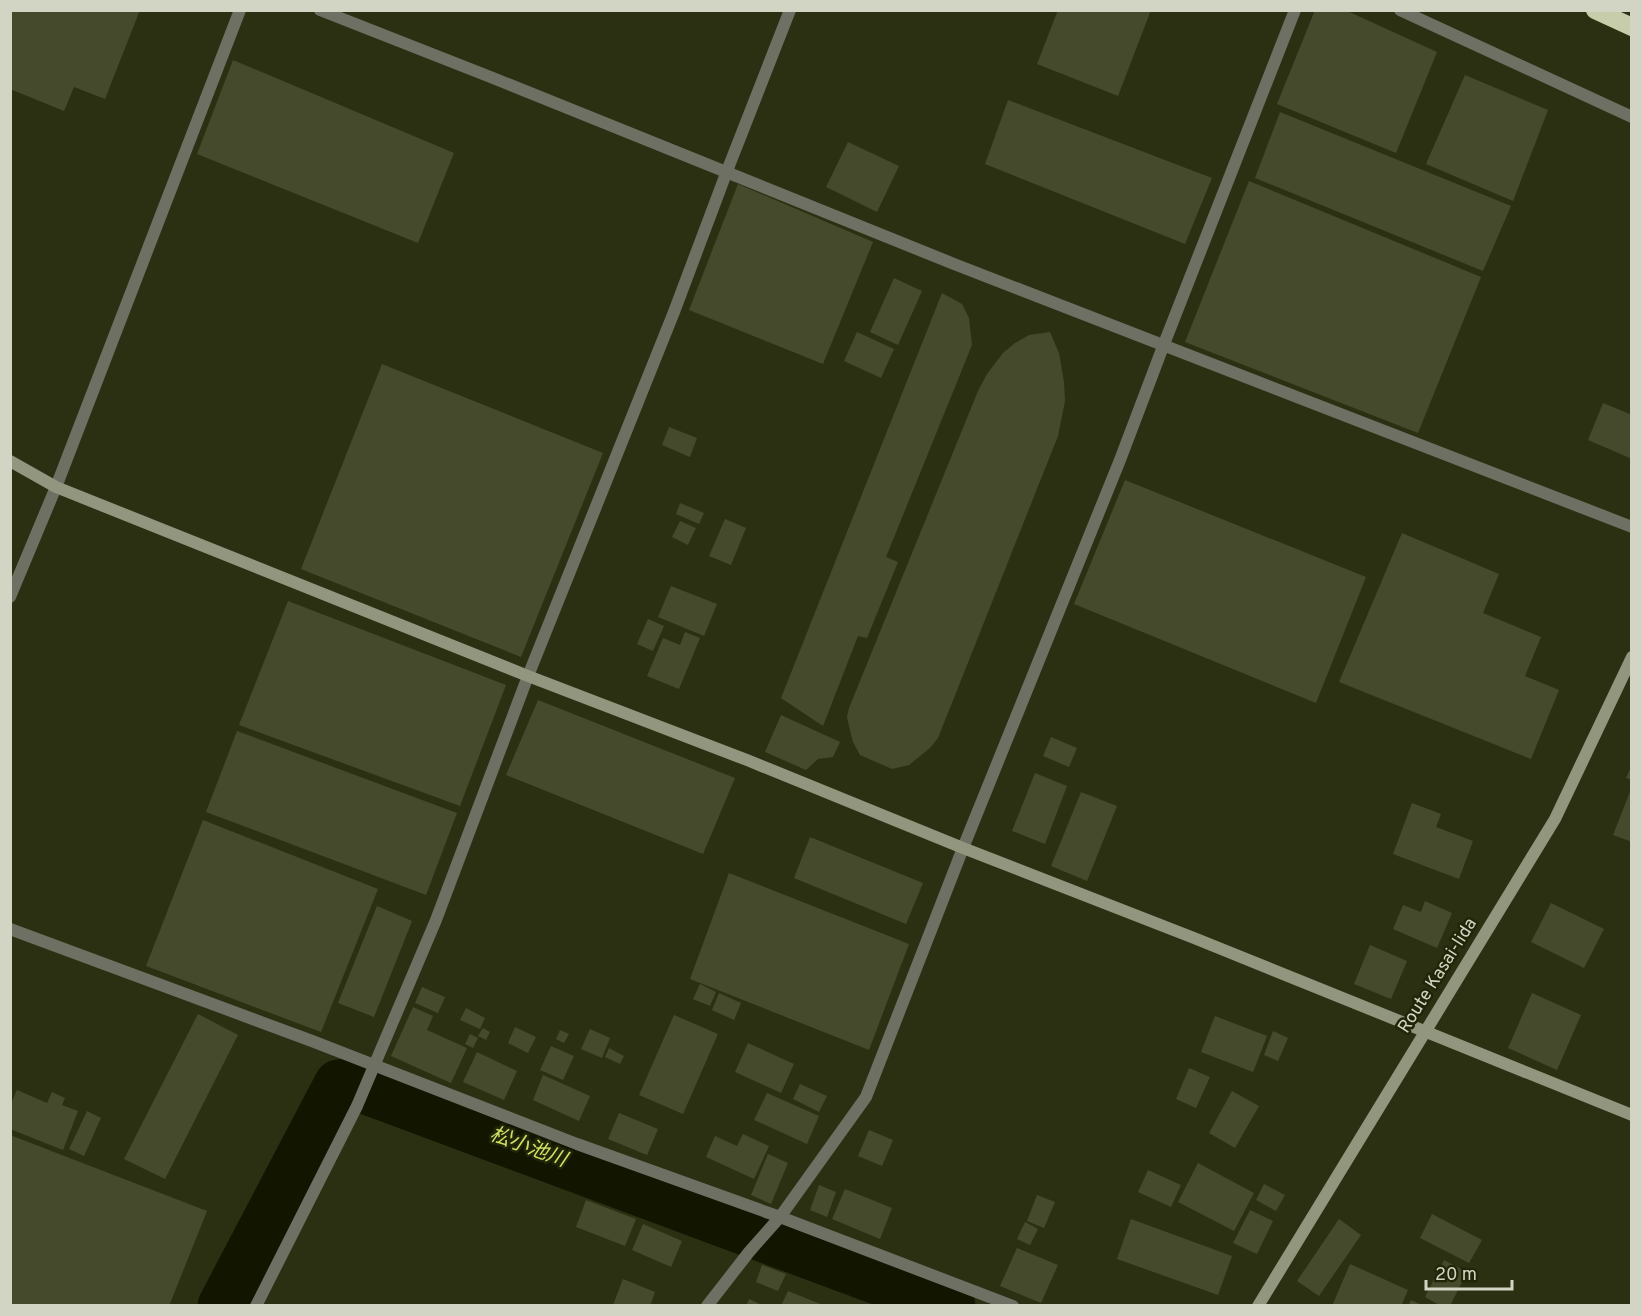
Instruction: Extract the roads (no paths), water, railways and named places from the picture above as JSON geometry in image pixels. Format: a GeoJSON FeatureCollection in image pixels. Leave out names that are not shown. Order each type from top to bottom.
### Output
{"type":"FeatureCollection","features":[{"type":"Feature","properties":{"kind":"highway"},"geometry":{"type":"LineString","coordinates":[[1595,10],[1632,27]]}},
{"type":"Feature","properties":{"kind":"street"},"geometry":{"type":"LineString","coordinates":[[10,597],[56,487],[240,10]]}},
{"type":"Feature","properties":{"kind":"street"},"geometry":{"type":"LineString","coordinates":[[320,10],[727,171],[954,264],[1632,527]]}},
{"type":"Feature","properties":{"kind":"street"},"geometry":{"type":"LineString","coordinates":[[256,1305],[357,1106],[440,909],[528,676],[670,323],[790,10]]}},
{"type":"Feature","properties":{"kind":"street"},"geometry":{"type":"LineString","coordinates":[[707,1305],[779,1218],[866,1097],[963,848],[1120,460],[1295,10]]}},
{"type":"Feature","properties":{"kind":"street"},"geometry":{"type":"LineString","coordinates":[[1400,10],[1632,117]]}},
{"type":"Feature","properties":{"kind":"street"},"geometry":{"type":"LineString","coordinates":[[10,461],[56,487],[528,676],[747,760],[963,848],[1194,938],[1632,1115]]}},
{"type":"Feature","properties":{"kind":"street","name":"Route Kasai-Iida"},"geometry":{"type":"LineString","coordinates":[[1258,1305],[1556,819],[1632,657]]}},
{"type":"Feature","properties":{"kind":"street"},"geometry":{"type":"LineString","coordinates":[[10,929],[312,1041],[372,1071],[779,1218],[998,1303],[1013,1305]]}},
{"type":"Feature","properties":{"kind":"waterway","name":"松小池川"},"geometry":{"type":"LineString","coordinates":[[223,1306],[339,1085],[351,1083],[950,1306]]}}]}
